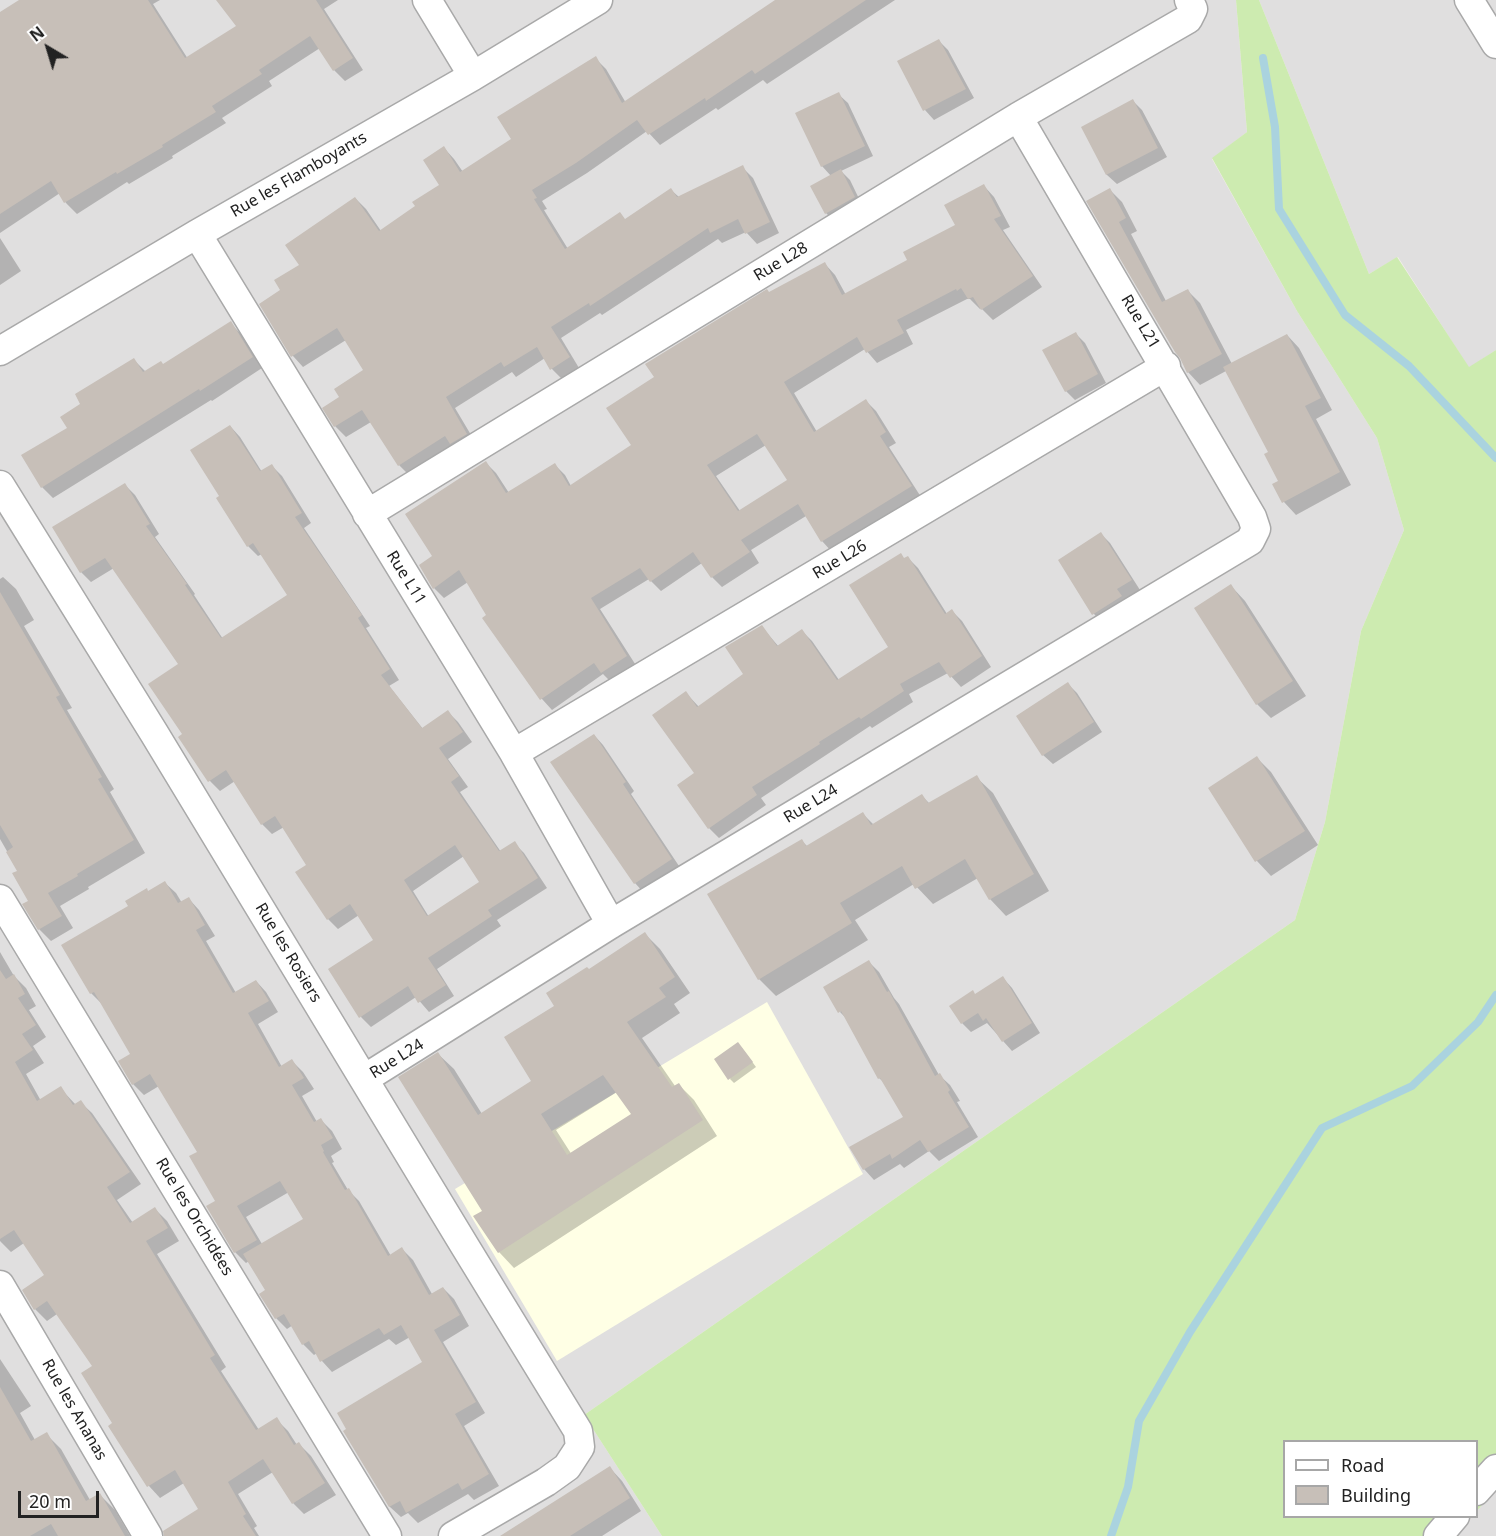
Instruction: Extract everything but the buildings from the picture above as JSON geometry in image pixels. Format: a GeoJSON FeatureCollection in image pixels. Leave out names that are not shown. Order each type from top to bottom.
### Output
{"type":"FeatureCollection","features":[{"type":"Feature","properties":{"kind":"street"},"geometry":{"type":"LineString","coordinates":[[427,0],[473,76]]}},
{"type":"Feature","properties":{"kind":"street","name":"Rue les Flamboyants"},"geometry":{"type":"LineString","coordinates":[[0,351],[197,234],[473,76],[598,0]]}},
{"type":"Feature","properties":{"kind":"street"},"geometry":{"type":"LineString","coordinates":[[1469,0],[1496,44]]}},
{"type":"Feature","properties":{"kind":"street","name":"Rue L28"},"geometry":{"type":"LineString","coordinates":[[367,514],[1018,117],[1188,19],[1191,5]]}},
{"type":"Feature","properties":{"kind":"street","name":"Rue L21"},"geometry":{"type":"LineString","coordinates":[[1018,117],[1166,366],[1252,517],[1256,530]]}},
{"type":"Feature","properties":{"kind":"street","name":"Rue L11"},"geometry":{"type":"LineString","coordinates":[[197,234],[514,753],[611,924]]}},
{"type":"Feature","properties":{"kind":"street","name":"Rue L26"},"geometry":{"type":"LineString","coordinates":[[514,753],[1166,366]]}},
{"type":"Feature","properties":{"kind":"street","name":"Rue les Rosiers"},"geometry":{"type":"LineString","coordinates":[[0,486],[154,733],[579,1431],[580,1447],[567,1467],[546,1482],[453,1536]]}},
{"type":"Feature","properties":{"kind":"street","name":"Rue L24"},"geometry":{"type":"LineString","coordinates":[[364,1079],[611,924],[1250,541],[1256,530]]}},
{"type":"Feature","properties":{"kind":"street","name":"Rue les Orchidées"},"geometry":{"type":"LineString","coordinates":[[0,899],[387,1536]]}},
{"type":"Feature","properties":{"kind":"street","name":"Rue les Ananas"},"geometry":{"type":"LineString","coordinates":[[0,1285],[148,1536]]}},
{"type":"Feature","properties":{"kind":"street"},"geometry":{"type":"LineString","coordinates":[[1478,1489],[1496,1469]]}},
{"type":"Feature","properties":{"kind":"street"},"geometry":{"type":"LineString","coordinates":[[1438,1536],[1453,1518]]}},
{"type":"Feature","properties":{"kind":"shaded area"},"geometry":{"type":"Polygon","coordinates":[[[0,0],[1236,0],[1247,132],[1212,159],[1297,311],[1377,438],[1404,530],[1361,631],[1325,822],[1295,920],[584,1415],[662,1536],[0,1536],[0,0]]]}},
{"type":"Feature","properties":{"kind":"shaded area"},"geometry":{"type":"Polygon","coordinates":[[[1259,0],[1496,0],[1496,350],[1469,368],[1398,257],[1369,274],[1259,0]]]}},
{"type":"Feature","properties":{"kind":"shaded area"},"geometry":{"type":"Polygon","coordinates":[[[767,1002],[863,1174],[557,1361],[455,1189],[767,1002]]]}},
{"type":"Feature","properties":{"kind":"shaded area"},"geometry":{"type":"Polygon","coordinates":[[[1496,1488],[1496,1536],[1455,1536],[1470,1518],[1478,1518],[1478,1510],[1496,1488]]]}},
{"type":"Feature","properties":{"kind":"green space"},"geometry":{"type":"Polygon","coordinates":[[[1236,0],[1259,0],[1369,274],[1397,257],[1469,367],[1496,350],[1496,1488],[1478,1510],[1478,1440],[1283,1440],[1283,1518],[1470,1518],[1454,1536],[662,1536],[584,1415],[1295,920],[1325,822],[1361,631],[1404,530],[1377,438],[1297,311],[1212,158],[1247,132],[1236,0]]]}},
{"type":"Feature","properties":{"kind":"waterway"},"geometry":{"type":"LineString","coordinates":[[1263,58],[1275,127],[1279,209],[1345,315],[1409,366],[1496,458]]}},
{"type":"Feature","properties":{"kind":"waterway"},"geometry":{"type":"LineString","coordinates":[[1111,1536],[1128,1487],[1139,1421],[1190,1332],[1322,1128],[1412,1086],[1478,1022],[1496,995]]}}]}
